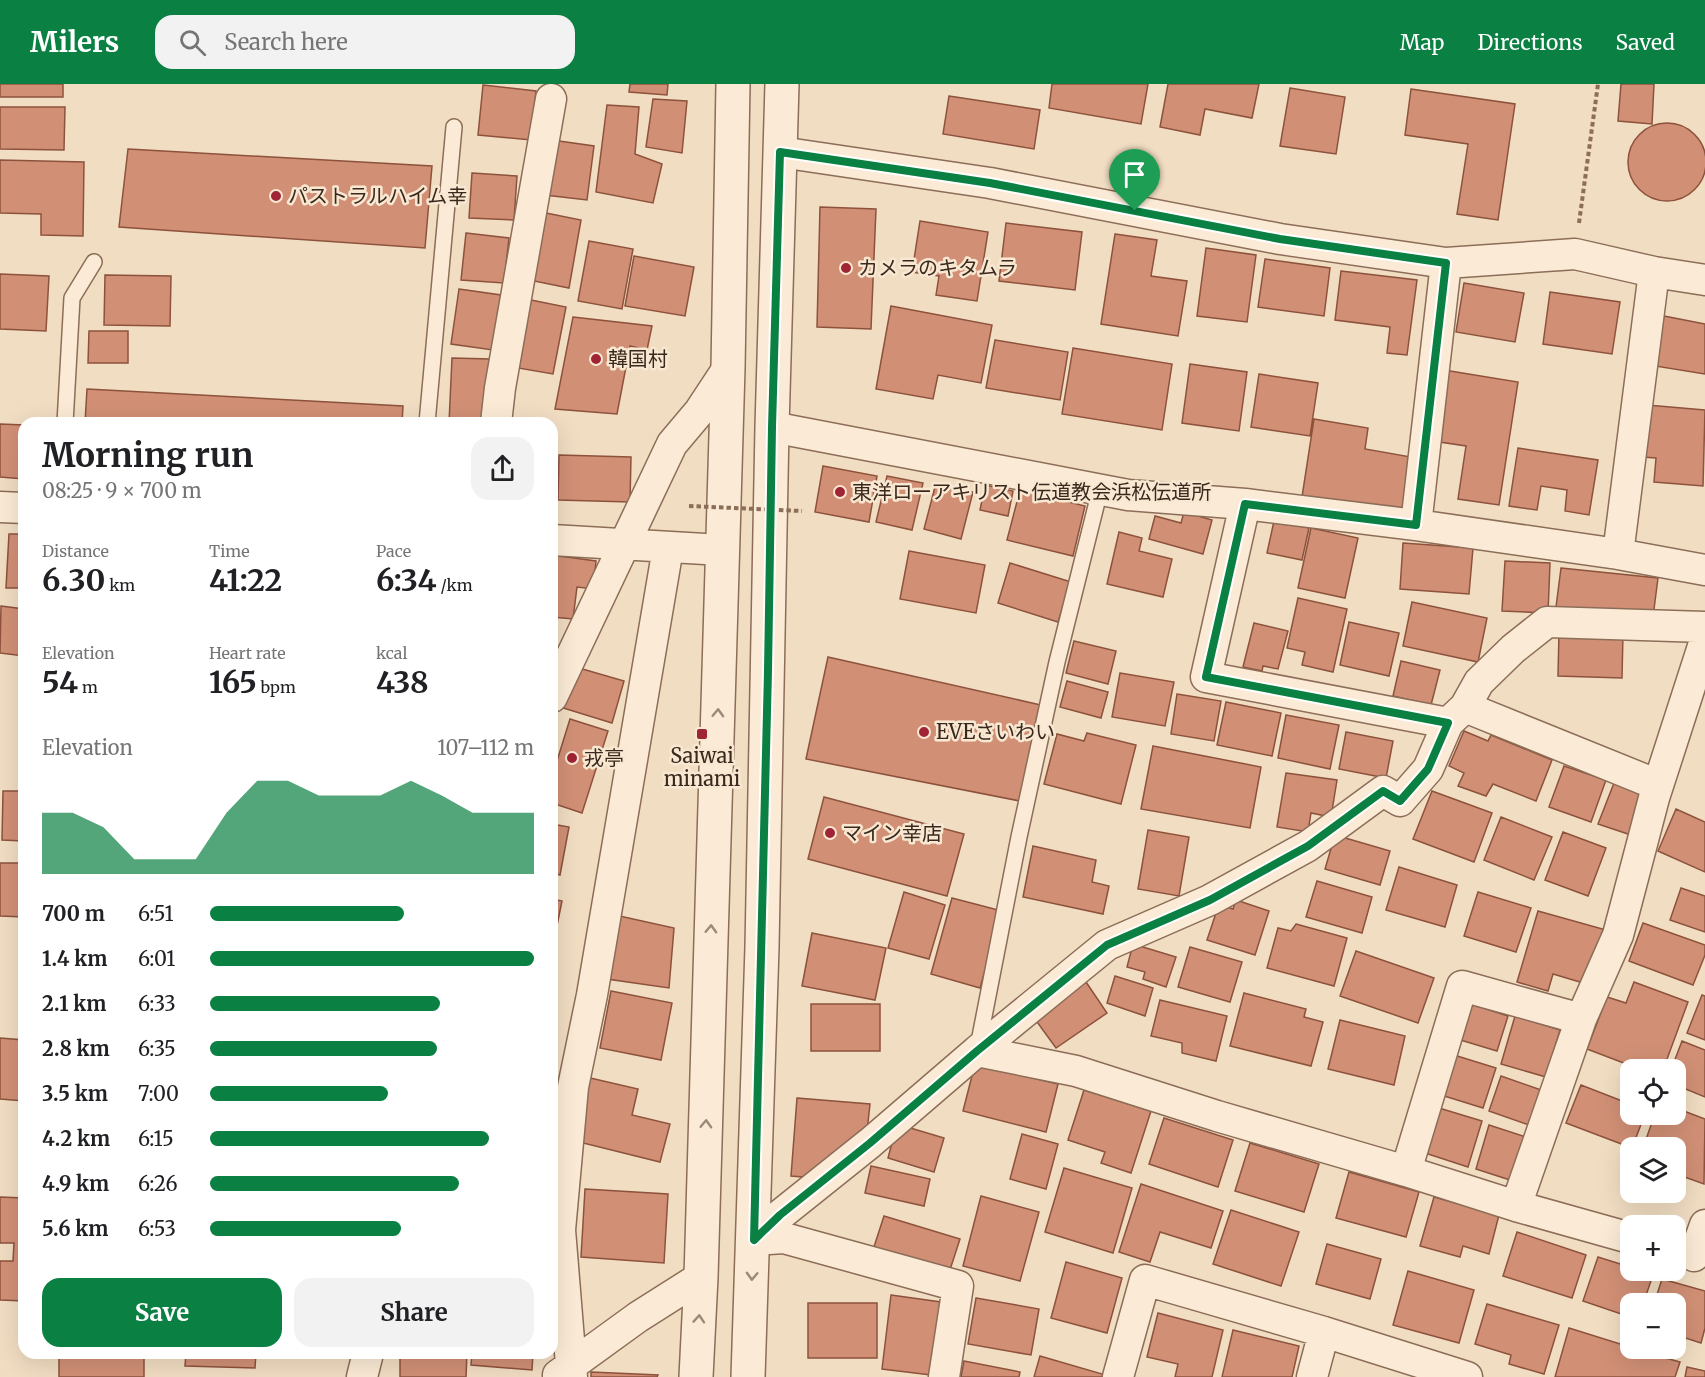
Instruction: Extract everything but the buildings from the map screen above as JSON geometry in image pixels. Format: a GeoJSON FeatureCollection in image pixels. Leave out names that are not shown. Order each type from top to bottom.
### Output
{"type":"FeatureCollection","features":[{"type":"Feature","properties":{"kind":"street"},"geometry":{"type":"LineString","coordinates":[[696,1377],[701,1277],[728,368],[733,84]]}},
{"type":"Feature","properties":{"kind":"street"},"geometry":{"type":"LineString","coordinates":[[748,1377],[754,1240],[782,84]]}},
{"type":"Feature","properties":{"kind":"street"},"geometry":{"type":"LineString","coordinates":[[497,417],[551,99]]}},
{"type":"Feature","properties":{"kind":"street"},"geometry":{"type":"LineString","coordinates":[[780,152],[990,183],[1280,239],[1446,263],[1575,255],[1705,280]]}},
{"type":"Feature","properties":{"kind":"street"},"geometry":{"type":"LineString","coordinates":[[1416,525],[1446,263]]}},
{"type":"Feature","properties":{"kind":"street"},"geometry":{"type":"LineString","coordinates":[[1618,554],[1654,272]]}},
{"type":"Feature","properties":{"kind":"street"},"geometry":{"type":"LineString","coordinates":[[558,684],[672,444],[699,412],[728,368]]}},
{"type":"Feature","properties":{"kind":"street"},"geometry":{"type":"LineString","coordinates":[[772,427],[1128,495],[1245,504],[1416,525],[1618,554],[1705,570]]}},
{"type":"Feature","properties":{"kind":"street"},"geometry":{"type":"LineString","coordinates":[[1245,504],[1206,677],[1457,715],[1659,785]]}},
{"type":"Feature","properties":{"kind":"street"},"geometry":{"type":"LineString","coordinates":[[0,507],[18,508]]}},
{"type":"Feature","properties":{"kind":"street"},"geometry":{"type":"LineString","coordinates":[[558,540],[722,550]]}},
{"type":"Feature","properties":{"kind":"street"},"geometry":{"type":"LineString","coordinates":[[566,1374],[560,1230],[573,1087],[592,995],[668,548]]}},
{"type":"Feature","properties":{"kind":"street"},"geometry":{"type":"LineString","coordinates":[[754,1240],[780,1215],[1107,945],[1210,900],[1308,846],[1383,791],[1400,801],[1428,769],[1457,715],[1479,682],[1513,649],[1547,622],[1705,627]]}},
{"type":"Feature","properties":{"kind":"street"},"geometry":{"type":"LineString","coordinates":[[1516,1206],[1581,1019],[1618,935],[1659,785],[1705,640]]}},
{"type":"Feature","properties":{"kind":"street"},"geometry":{"type":"LineString","coordinates":[[1406,1170],[1462,986],[1581,1019]]}},
{"type":"Feature","properties":{"kind":"street"},"geometry":{"type":"LineString","coordinates":[[977,1051],[1076,1071],[1228,1119],[1406,1170],[1516,1206],[1620,1235]]}},
{"type":"Feature","properties":{"kind":"street"},"geometry":{"type":"LineString","coordinates":[[1692,1256],[1705,1225]]}},
{"type":"Feature","properties":{"kind":"street"},"geometry":{"type":"LineString","coordinates":[[754,1240],[784,1238],[958,1286],[944,1377]]}},
{"type":"Feature","properties":{"kind":"street"},"geometry":{"type":"LineString","coordinates":[[566,1374],[638,1317],[701,1277]]}},
{"type":"Feature","properties":{"kind":"street"},"geometry":{"type":"LineString","coordinates":[[1118,1377],[1145,1280],[1324,1332],[1467,1377]]}},
{"type":"Feature","properties":{"kind":"street"},"geometry":{"type":"LineString","coordinates":[[1312,1377],[1324,1332]]}},
{"type":"Feature","properties":{"kind":"street"},"geometry":{"type":"LineString","coordinates":[[362,1377],[366,1359]]}},
{"type":"Feature","properties":{"kind":"lane"},"geometry":{"type":"LineString","coordinates":[[429,417],[454,128]]}},
{"type":"Feature","properties":{"kind":"lane"},"geometry":{"type":"LineString","coordinates":[[65,417],[72,298],[94,262]]}},
{"type":"Feature","properties":{"kind":"lane"},"geometry":{"type":"LineString","coordinates":[[977,1051],[1057,662],[1100,490]]}},
{"type":"Feature","properties":{"kind":"path"},"geometry":{"type":"LineString","coordinates":[[1575,255],[1598,84]]}},
{"type":"Feature","properties":{"kind":"path"},"geometry":{"type":"LineString","coordinates":[[689,506],[802,511]]}},
{"type":"Feature","properties":{"kind":"place","name":"パストラルハイム幸"},"geometry":{"type":"Point","coordinates":[276,196]}},
{"type":"Feature","properties":{"kind":"place","name":"カメラのキタムラ"},"geometry":{"type":"Point","coordinates":[846,268]}},
{"type":"Feature","properties":{"kind":"place","name":"韓国村"},"geometry":{"type":"Point","coordinates":[596,359]}},
{"type":"Feature","properties":{"kind":"place","name":"東洋ローアキリスト伝道教会浜松伝道所"},"geometry":{"type":"Point","coordinates":[840,492]}},
{"type":"Feature","properties":{"kind":"place","name":"EVEさいわい"},"geometry":{"type":"Point","coordinates":[924,732]}},
{"type":"Feature","properties":{"kind":"place","name":"Saiwai minami"},"geometry":{"type":"Point","coordinates":[702,734]}},
{"type":"Feature","properties":{"kind":"place","name":"戎亭"},"geometry":{"type":"Point","coordinates":[572,758]}},
{"type":"Feature","properties":{"kind":"place","name":"マイン幸店"},"geometry":{"type":"Point","coordinates":[830,833]}},
{"type":"Feature","properties":{"kind":"route"},"geometry":{"type":"LineString","coordinates":[[780,152],[990,183],[1135,211],[1280,239],[1446,263],[1416,525],[1245,504],[1206,677],[1448,723],[1428,769],[1400,801],[1383,791],[1308,846],[1210,900],[1107,945],[780,1215],[754,1240],[780,152]]}}]}
